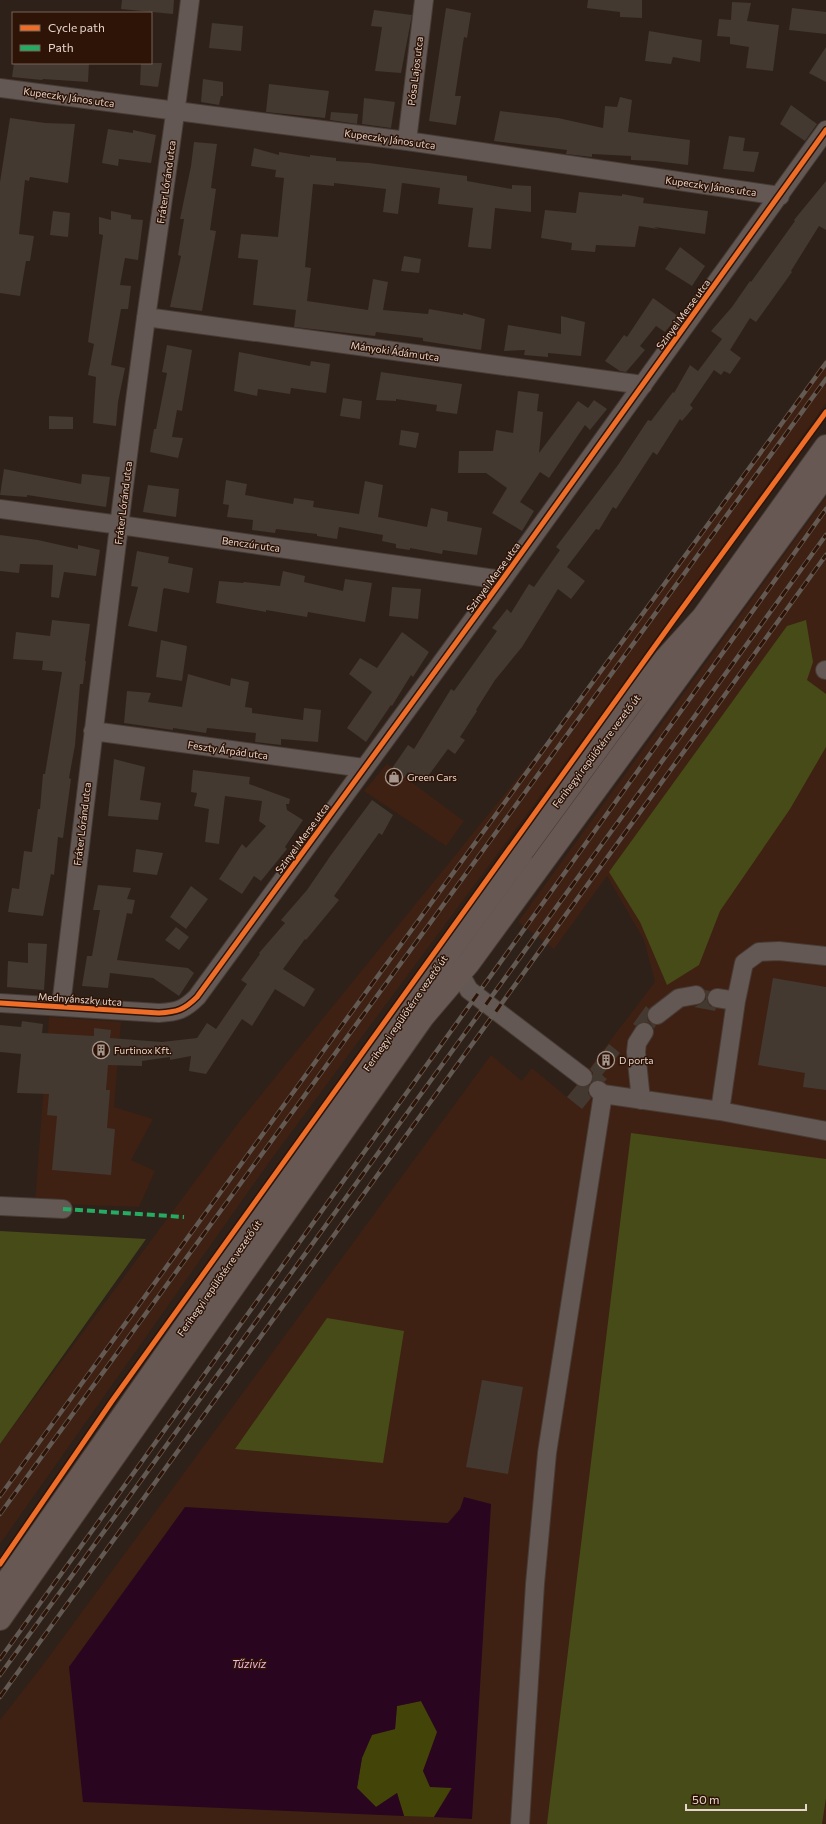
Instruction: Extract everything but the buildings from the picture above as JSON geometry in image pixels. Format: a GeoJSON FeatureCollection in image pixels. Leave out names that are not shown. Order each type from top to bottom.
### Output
{"type":"FeatureCollection","features":[{"type":"Feature","properties":{"kind":"main road","name":"Ferihegyi repülőtérre vezető út"},"geometry":{"type":"LineString","coordinates":[[0,1591],[409,1006],[630,705],[665,659],[703,617],[826,446]]}},
{"type":"Feature","properties":{"kind":"main road","name":"Ferihegyi repülőtérre vezető út"},"geometry":{"type":"LineString","coordinates":[[0,1619],[423,1017],[458,984],[826,475]]}},
{"type":"Feature","properties":{"kind":"street","name":"Fráter Lóránd utca"},"geometry":{"type":"LineString","coordinates":[[61,1006],[93,731],[146,318],[176,112],[190,0]]}},
{"type":"Feature","properties":{"kind":"street","name":"Pósa Lajos utca"},"geometry":{"type":"LineString","coordinates":[[407,141],[424,0]]}},
{"type":"Feature","properties":{"kind":"street","name":"Kupeczky János utca"},"geometry":{"type":"LineString","coordinates":[[0,88],[407,141],[780,196]]}},
{"type":"Feature","properties":{"kind":"street","name":"Szinyei Merse utca"},"geometry":{"type":"LineString","coordinates":[[159,1013],[175,1012],[187,1007],[197,997],[502,580],[780,196],[826,130]]}},
{"type":"Feature","properties":{"kind":"street","name":"Mányoki Ádám utca"},"geometry":{"type":"LineString","coordinates":[[146,318],[643,385]]}},
{"type":"Feature","properties":{"kind":"street","name":"Benczúr utca"},"geometry":{"type":"LineString","coordinates":[[0,509],[502,580]]}},
{"type":"Feature","properties":{"kind":"street"},"geometry":{"type":"LineString","coordinates":[[458,984],[458,959],[610,748],[630,705]]}},
{"type":"Feature","properties":{"kind":"street","name":"Feszty Árpád utca"},"geometry":{"type":"LineString","coordinates":[[93,731],[364,768]]}},
{"type":"Feature","properties":{"kind":"street"},"geometry":{"type":"LineString","coordinates":[[720,1111],[736,1001],[744,963],[759,952],[779,950],[826,956]]}},
{"type":"Feature","properties":{"kind":"street"},"geometry":{"type":"LineString","coordinates":[[458,984],[485,1001],[583,1077]]}},
{"type":"Feature","properties":{"kind":"street"},"geometry":{"type":"LineString","coordinates":[[409,1006],[458,984]]}},
{"type":"Feature","properties":{"kind":"street"},"geometry":{"type":"LineString","coordinates":[[657,1015],[679,998],[696,995]]}},
{"type":"Feature","properties":{"kind":"street"},"geometry":{"type":"LineString","coordinates":[[383,1073],[413,1048],[436,1016],[453,998],[464,996],[485,1001]]}},
{"type":"Feature","properties":{"kind":"street"},"geometry":{"type":"LineString","coordinates":[[717,998],[736,1001]]}},
{"type":"Feature","properties":{"kind":"street","name":"Mednyánszky utca"},"geometry":{"type":"LineString","coordinates":[[0,1003],[159,1013]]}},
{"type":"Feature","properties":{"kind":"street"},"geometry":{"type":"LineString","coordinates":[[641,1100],[636,1052],[638,1043],[644,1032]]}},
{"type":"Feature","properties":{"kind":"street"},"geometry":{"type":"LineString","coordinates":[[520,1824],[535,1584],[547,1453],[600,1092],[826,1130]]}},
{"type":"Feature","properties":{"kind":"street"},"geometry":{"type":"LineString","coordinates":[[0,1206],[63,1209]]}},
{"type":"Feature","properties":{"kind":"shaded area"},"geometry":{"type":"Polygon","coordinates":[[[826,358],[826,403],[601,714],[270,1161],[0,1544],[0,1444],[239,1122],[580,701],[826,358]]]}},
{"type":"Feature","properties":{"kind":"shaded area"},"geometry":{"type":"Polygon","coordinates":[[[826,497],[826,1824],[0,1824],[0,1720],[43,1665],[491,1055],[522,1081],[532,1068],[567,1097],[655,982],[644,940],[607,876],[554,949],[518,922],[826,497]]]}},
{"type":"Feature","properties":{"kind":"shaded area"},"geometry":{"type":"Polygon","coordinates":[[[387,764],[464,821],[446,846],[364,791],[387,764]]]}},
{"type":"Feature","properties":{"kind":"shaded area","name":"Furtinox Kft."},"geometry":{"type":"Polygon","coordinates":[[[49,1017],[121,1022],[114,1107],[153,1119],[131,1160],[155,1171],[139,1207],[35,1203],[49,1017]]]}},
{"type":"Feature","properties":{"kind":"shaded area"},"geometry":{"type":"Polygon","coordinates":[[[421,1701],[438,1732],[423,1771],[452,1787],[434,1817],[404,1816],[397,1793],[376,1807],[357,1788],[362,1757],[372,1734],[395,1729],[397,1706],[421,1701]]]}},
{"type":"Feature","properties":{"kind":"green space"},"geometry":{"type":"Polygon","coordinates":[[[806,620],[813,662],[807,680],[826,694],[826,747],[790,809],[720,911],[699,965],[667,985],[640,922],[609,872],[787,626],[806,620]]]}},
{"type":"Feature","properties":{"kind":"green space"},"geometry":{"type":"Polygon","coordinates":[[[631,1133],[826,1159],[826,1798],[822,1824],[547,1824],[631,1133]]]}},
{"type":"Feature","properties":{"kind":"green space"},"geometry":{"type":"Polygon","coordinates":[[[0,1231],[146,1239],[0,1444],[0,1231]]]}},
{"type":"Feature","properties":{"kind":"green space"},"geometry":{"type":"Polygon","coordinates":[[[327,1318],[404,1331],[383,1463],[235,1449],[327,1318]]]}},
{"type":"Feature","properties":{"kind":"water","name":"Tűzivíz"},"geometry":{"type":"Polygon","coordinates":[[[464,1497],[491,1504],[472,1819],[434,1817],[452,1788],[430,1787],[423,1771],[437,1732],[421,1701],[397,1706],[395,1729],[372,1735],[362,1758],[357,1788],[376,1807],[397,1793],[404,1816],[83,1802],[69,1667],[185,1507],[448,1523],[460,1509],[464,1497]]]}},
{"type":"Feature","properties":{"kind":"railway"},"geometry":{"type":"LineString","coordinates":[[0,1496],[826,363]]}},
{"type":"Feature","properties":{"kind":"railway"},"geometry":{"type":"LineString","coordinates":[[0,1514],[826,379]]}},
{"type":"Feature","properties":{"kind":"railway"},"geometry":{"type":"LineString","coordinates":[[0,1659],[826,509]]}},
{"type":"Feature","properties":{"kind":"railway"},"geometry":{"type":"LineString","coordinates":[[0,1675],[826,535]]}},
{"type":"Feature","properties":{"kind":"railway"},"geometry":{"type":"LineString","coordinates":[[0,1697],[826,555]]}},
{"type":"Feature","properties":{"kind":"marked path"},"geometry":{"type":"LineString","coordinates":[[63,1209],[184,1217]]}},
{"type":"Feature","properties":{"kind":"cycle path"},"geometry":{"type":"LineString","coordinates":[[0,1003],[159,1013],[180,1010],[197,997],[502,580],[826,130]]}},
{"type":"Feature","properties":{"kind":"cycle path"},"geometry":{"type":"LineString","coordinates":[[0,1564],[112,1401],[673,621],[826,412]]}},
{"type":"Feature","properties":{"kind":"place","name":"Green Cars"},"geometry":{"type":"Point","coordinates":[394,777]}},
{"type":"Feature","properties":{"kind":"place","name":"Furtinox Kft."},"geometry":{"type":"Point","coordinates":[101,1050]}},
{"type":"Feature","properties":{"kind":"place","name":"D porta"},"geometry":{"type":"Point","coordinates":[606,1060]}}]}
